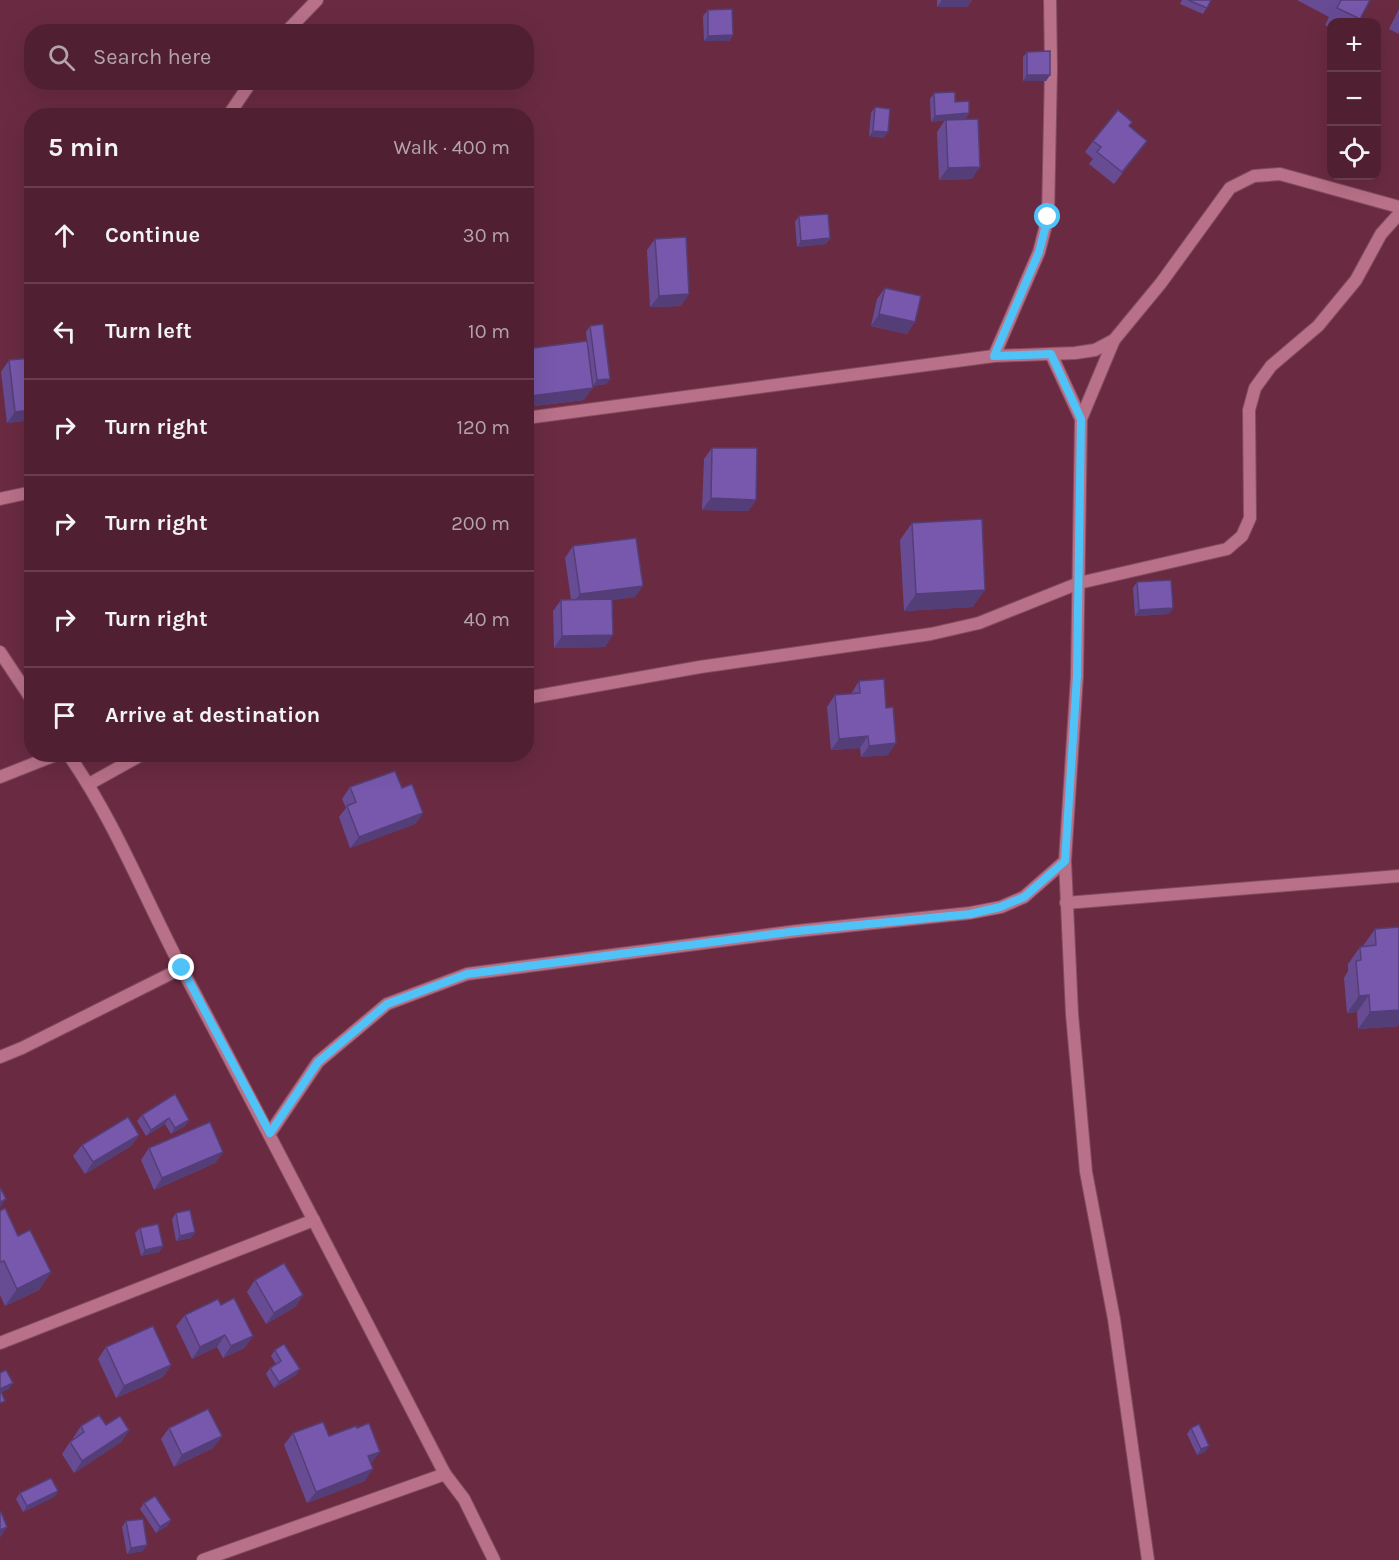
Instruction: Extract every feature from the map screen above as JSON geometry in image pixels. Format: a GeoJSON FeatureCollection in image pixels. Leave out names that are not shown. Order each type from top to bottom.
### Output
{"type":"FeatureCollection","features":[{"type":"Feature","properties":{"kind":"street"},"geometry":{"type":"LineString","coordinates":[[294,24],[317,0]]}},
{"type":"Feature","properties":{"kind":"street"},"geometry":{"type":"LineString","coordinates":[[994,356],[1039,252],[1048,217],[1052,68],[1050,0]]}},
{"type":"Feature","properties":{"kind":"street"},"geometry":{"type":"LineString","coordinates":[[233,108],[246,90]]}},
{"type":"Feature","properties":{"kind":"street"},"geometry":{"type":"LineString","coordinates":[[1148,1560],[1114,1319],[1086,1172],[1072,1014],[1065,861],[1077,676],[1081,419],[1114,340],[1161,284],[1230,188],[1254,176],[1280,174],[1399,207]]}},
{"type":"Feature","properties":{"kind":"street"},"geometry":{"type":"LineString","coordinates":[[534,697],[700,667],[931,634],[979,623],[1079,583],[1227,549],[1242,536],[1250,518],[1249,410],[1255,388],[1271,366],[1318,326],[1356,280],[1381,234],[1399,214]]}},
{"type":"Feature","properties":{"kind":"street"},"geometry":{"type":"LineString","coordinates":[[534,417],[994,356],[1074,354],[1095,350],[1114,340]]}},
{"type":"Feature","properties":{"kind":"street"},"geometry":{"type":"LineString","coordinates":[[1051,354],[1081,419]]}},
{"type":"Feature","properties":{"kind":"street"},"geometry":{"type":"LineString","coordinates":[[0,500],[24,494]]}},
{"type":"Feature","properties":{"kind":"street"},"geometry":{"type":"LineString","coordinates":[[0,652],[24,688]]}},
{"type":"Feature","properties":{"kind":"street"},"geometry":{"type":"LineString","coordinates":[[0,777],[38,762]]}},
{"type":"Feature","properties":{"kind":"street"},"geometry":{"type":"LineString","coordinates":[[74,762],[89,784],[445,1474],[464,1499],[494,1560]]}},
{"type":"Feature","properties":{"kind":"street"},"geometry":{"type":"LineString","coordinates":[[89,784],[129,762]]}},
{"type":"Feature","properties":{"kind":"street"},"geometry":{"type":"LineString","coordinates":[[270,1133],[318,1062],[387,1004],[467,974],[797,931],[970,914],[1000,907],[1024,897],[1065,861]]}},
{"type":"Feature","properties":{"kind":"street"},"geometry":{"type":"LineString","coordinates":[[1066,903],[1399,876]]}},
{"type":"Feature","properties":{"kind":"street"},"geometry":{"type":"LineString","coordinates":[[0,1057],[182,968]]}},
{"type":"Feature","properties":{"kind":"street"},"geometry":{"type":"LineString","coordinates":[[0,1342],[314,1220]]}},
{"type":"Feature","properties":{"kind":"street"},"geometry":{"type":"LineString","coordinates":[[203,1560],[445,1474]]}},
{"type":"Feature","properties":{"kind":"building"},"geometry":{"type":"Polygon","coordinates":[[[1188,0],[1211,0],[1207,8],[1188,0]]]}},
{"type":"Feature","properties":{"kind":"building"},"geometry":{"type":"Polygon","coordinates":[[[1341,0],[1370,0],[1361,18],[1337,8],[1341,0]]]}},
{"type":"Feature","properties":{"kind":"building"},"geometry":{"type":"Polygon","coordinates":[[[732,9],[733,35],[708,36],[708,10],[732,9]]]}},
{"type":"Feature","properties":{"kind":"building"},"geometry":{"type":"Polygon","coordinates":[[[1050,51],[1050,75],[1027,75],[1027,52],[1050,51]]]}},
{"type":"Feature","properties":{"kind":"building"},"geometry":{"type":"Polygon","coordinates":[[[955,92],[955,102],[969,101],[969,113],[935,116],[934,93],[955,92]]]}},
{"type":"Feature","properties":{"kind":"building"},"geometry":{"type":"Polygon","coordinates":[[[875,107],[890,109],[888,132],[873,131],[875,107]]]}},
{"type":"Feature","properties":{"kind":"building"},"geometry":{"type":"Polygon","coordinates":[[[1118,110],[1132,122],[1129,126],[1147,141],[1122,172],[1097,152],[1101,147],[1093,141],[1118,110]]]}},
{"type":"Feature","properties":{"kind":"building"},"geometry":{"type":"Polygon","coordinates":[[[978,119],[980,167],[948,168],[946,120],[978,119]]]}},
{"type":"Feature","properties":{"kind":"building"},"geometry":{"type":"Polygon","coordinates":[[[828,214],[830,238],[801,241],[799,216],[828,214]]]}},
{"type":"Feature","properties":{"kind":"building"},"geometry":{"type":"Polygon","coordinates":[[[686,237],[689,294],[659,296],[655,239],[686,237]]]}},
{"type":"Feature","properties":{"kind":"building"},"geometry":{"type":"Polygon","coordinates":[[[885,288],[921,296],[915,322],[879,314],[885,288]]]}},
{"type":"Feature","properties":{"kind":"building"},"geometry":{"type":"Polygon","coordinates":[[[603,324],[610,379],[597,380],[590,326],[603,324]]]}},
{"type":"Feature","properties":{"kind":"building"},"geometry":{"type":"Polygon","coordinates":[[[587,341],[593,388],[534,396],[534,348],[587,341]]]}},
{"type":"Feature","properties":{"kind":"building"},"geometry":{"type":"Polygon","coordinates":[[[24,359],[24,411],[15,412],[9,360],[24,359]]]}},
{"type":"Feature","properties":{"kind":"building"},"geometry":{"type":"Polygon","coordinates":[[[712,448],[757,448],[756,500],[711,498],[712,448]]]}},
{"type":"Feature","properties":{"kind":"building"},"geometry":{"type":"Polygon","coordinates":[[[982,519],[985,590],[916,594],[912,523],[982,519]]]}},
{"type":"Feature","properties":{"kind":"building"},"geometry":{"type":"Polygon","coordinates":[[[636,538],[643,586],[580,594],[573,546],[636,538]]]}},
{"type":"Feature","properties":{"kind":"building"},"geometry":{"type":"Polygon","coordinates":[[[1171,580],[1173,608],[1139,610],[1137,582],[1171,580]]]}},
{"type":"Feature","properties":{"kind":"building"},"geometry":{"type":"Polygon","coordinates":[[[612,599],[613,635],[562,636],[561,600],[612,599]]]}},
{"type":"Feature","properties":{"kind":"building"},"geometry":{"type":"Polygon","coordinates":[[[884,679],[886,708],[893,707],[896,743],[869,746],[868,736],[839,739],[835,695],[860,693],[859,681],[884,679]]]}},
{"type":"Feature","properties":{"kind":"building"},"geometry":{"type":"Polygon","coordinates":[[[395,771],[402,788],[412,784],[423,813],[359,837],[347,806],[356,802],[350,787],[395,771]]]}},
{"type":"Feature","properties":{"kind":"building"},"geometry":{"type":"Polygon","coordinates":[[[1399,927],[1399,1010],[1370,1012],[1369,995],[1359,996],[1356,961],[1361,960],[1360,947],[1376,945],[1375,929],[1399,927]]]}},
{"type":"Feature","properties":{"kind":"building"},"geometry":{"type":"Polygon","coordinates":[[[175,1094],[189,1120],[175,1128],[169,1118],[151,1130],[142,1115],[175,1094]]]}},
{"type":"Feature","properties":{"kind":"building"},"geometry":{"type":"Polygon","coordinates":[[[128,1117],[139,1135],[93,1162],[82,1145],[128,1117]]]}},
{"type":"Feature","properties":{"kind":"building"},"geometry":{"type":"Polygon","coordinates":[[[210,1122],[223,1152],[162,1178],[149,1148],[210,1122]]]}},
{"type":"Feature","properties":{"kind":"building"},"geometry":{"type":"Polygon","coordinates":[[[0,1187],[6,1199],[0,1202],[0,1187]]]}},
{"type":"Feature","properties":{"kind":"building"},"geometry":{"type":"Polygon","coordinates":[[[5,1208],[18,1236],[30,1230],[51,1272],[17,1289],[4,1261],[0,1262],[0,1211],[5,1208]]]}},
{"type":"Feature","properties":{"kind":"building"},"geometry":{"type":"Polygon","coordinates":[[[190,1210],[195,1232],[180,1236],[176,1213],[190,1210]]]}},
{"type":"Feature","properties":{"kind":"building"},"geometry":{"type":"Polygon","coordinates":[[[158,1224],[163,1246],[145,1250],[140,1228],[158,1224]]]}},
{"type":"Feature","properties":{"kind":"building"},"geometry":{"type":"Polygon","coordinates":[[[284,1263],[303,1295],[274,1313],[255,1280],[284,1263]]]}},
{"type":"Feature","properties":{"kind":"building"},"geometry":{"type":"Polygon","coordinates":[[[234,1298],[253,1336],[231,1346],[225,1335],[200,1347],[185,1315],[218,1299],[221,1305],[234,1298]]]}},
{"type":"Feature","properties":{"kind":"building"},"geometry":{"type":"Polygon","coordinates":[[[153,1326],[171,1365],[124,1386],[106,1347],[153,1326]]]}},
{"type":"Feature","properties":{"kind":"building"},"geometry":{"type":"Polygon","coordinates":[[[284,1344],[300,1369],[279,1382],[270,1368],[281,1361],[275,1350],[284,1344]]]}},
{"type":"Feature","properties":{"kind":"building"},"geometry":{"type":"Polygon","coordinates":[[[6,1370],[13,1383],[0,1389],[0,1373],[6,1370]]]}},
{"type":"Feature","properties":{"kind":"building"},"geometry":{"type":"Polygon","coordinates":[[[0,1389],[5,1401],[0,1403],[0,1389]]]}},
{"type":"Feature","properties":{"kind":"building"},"geometry":{"type":"Polygon","coordinates":[[[208,1409],[222,1436],[182,1455],[169,1428],[208,1409]]]}},
{"type":"Feature","properties":{"kind":"building"},"geometry":{"type":"Polygon","coordinates":[[[99,1415],[106,1425],[120,1416],[129,1430],[82,1461],[70,1442],[84,1432],[81,1426],[99,1415]]]}},
{"type":"Feature","properties":{"kind":"building"},"geometry":{"type":"Polygon","coordinates":[[[323,1422],[329,1436],[369,1423],[380,1452],[368,1456],[373,1469],[316,1492],[293,1433],[323,1422]]]}},
{"type":"Feature","properties":{"kind":"building"},"geometry":{"type":"Polygon","coordinates":[[[1199,1424],[1209,1446],[1201,1449],[1191,1428],[1199,1424]]]}},
{"type":"Feature","properties":{"kind":"building"},"geometry":{"type":"Polygon","coordinates":[[[51,1478],[58,1491],[27,1506],[20,1493],[51,1478]]]}},
{"type":"Feature","properties":{"kind":"building"},"geometry":{"type":"Polygon","coordinates":[[[155,1496],[171,1520],[160,1527],[144,1503],[155,1496]]]}},
{"type":"Feature","properties":{"kind":"building"},"geometry":{"type":"Polygon","coordinates":[[[0,1512],[7,1527],[0,1530],[0,1512]]]}},
{"type":"Feature","properties":{"kind":"building"},"geometry":{"type":"Polygon","coordinates":[[[143,1519],[147,1545],[131,1548],[126,1521],[143,1519]]]}},
{"type":"Feature","properties":{"kind":"route"},"geometry":{"type":"LineString","coordinates":[[182,968],[270,1133],[318,1062],[387,1004],[467,974],[797,931],[970,914],[1000,907],[1024,897],[1065,861],[1077,676],[1081,419],[1051,354],[994,356],[1039,252],[1048,217]]}}]}
